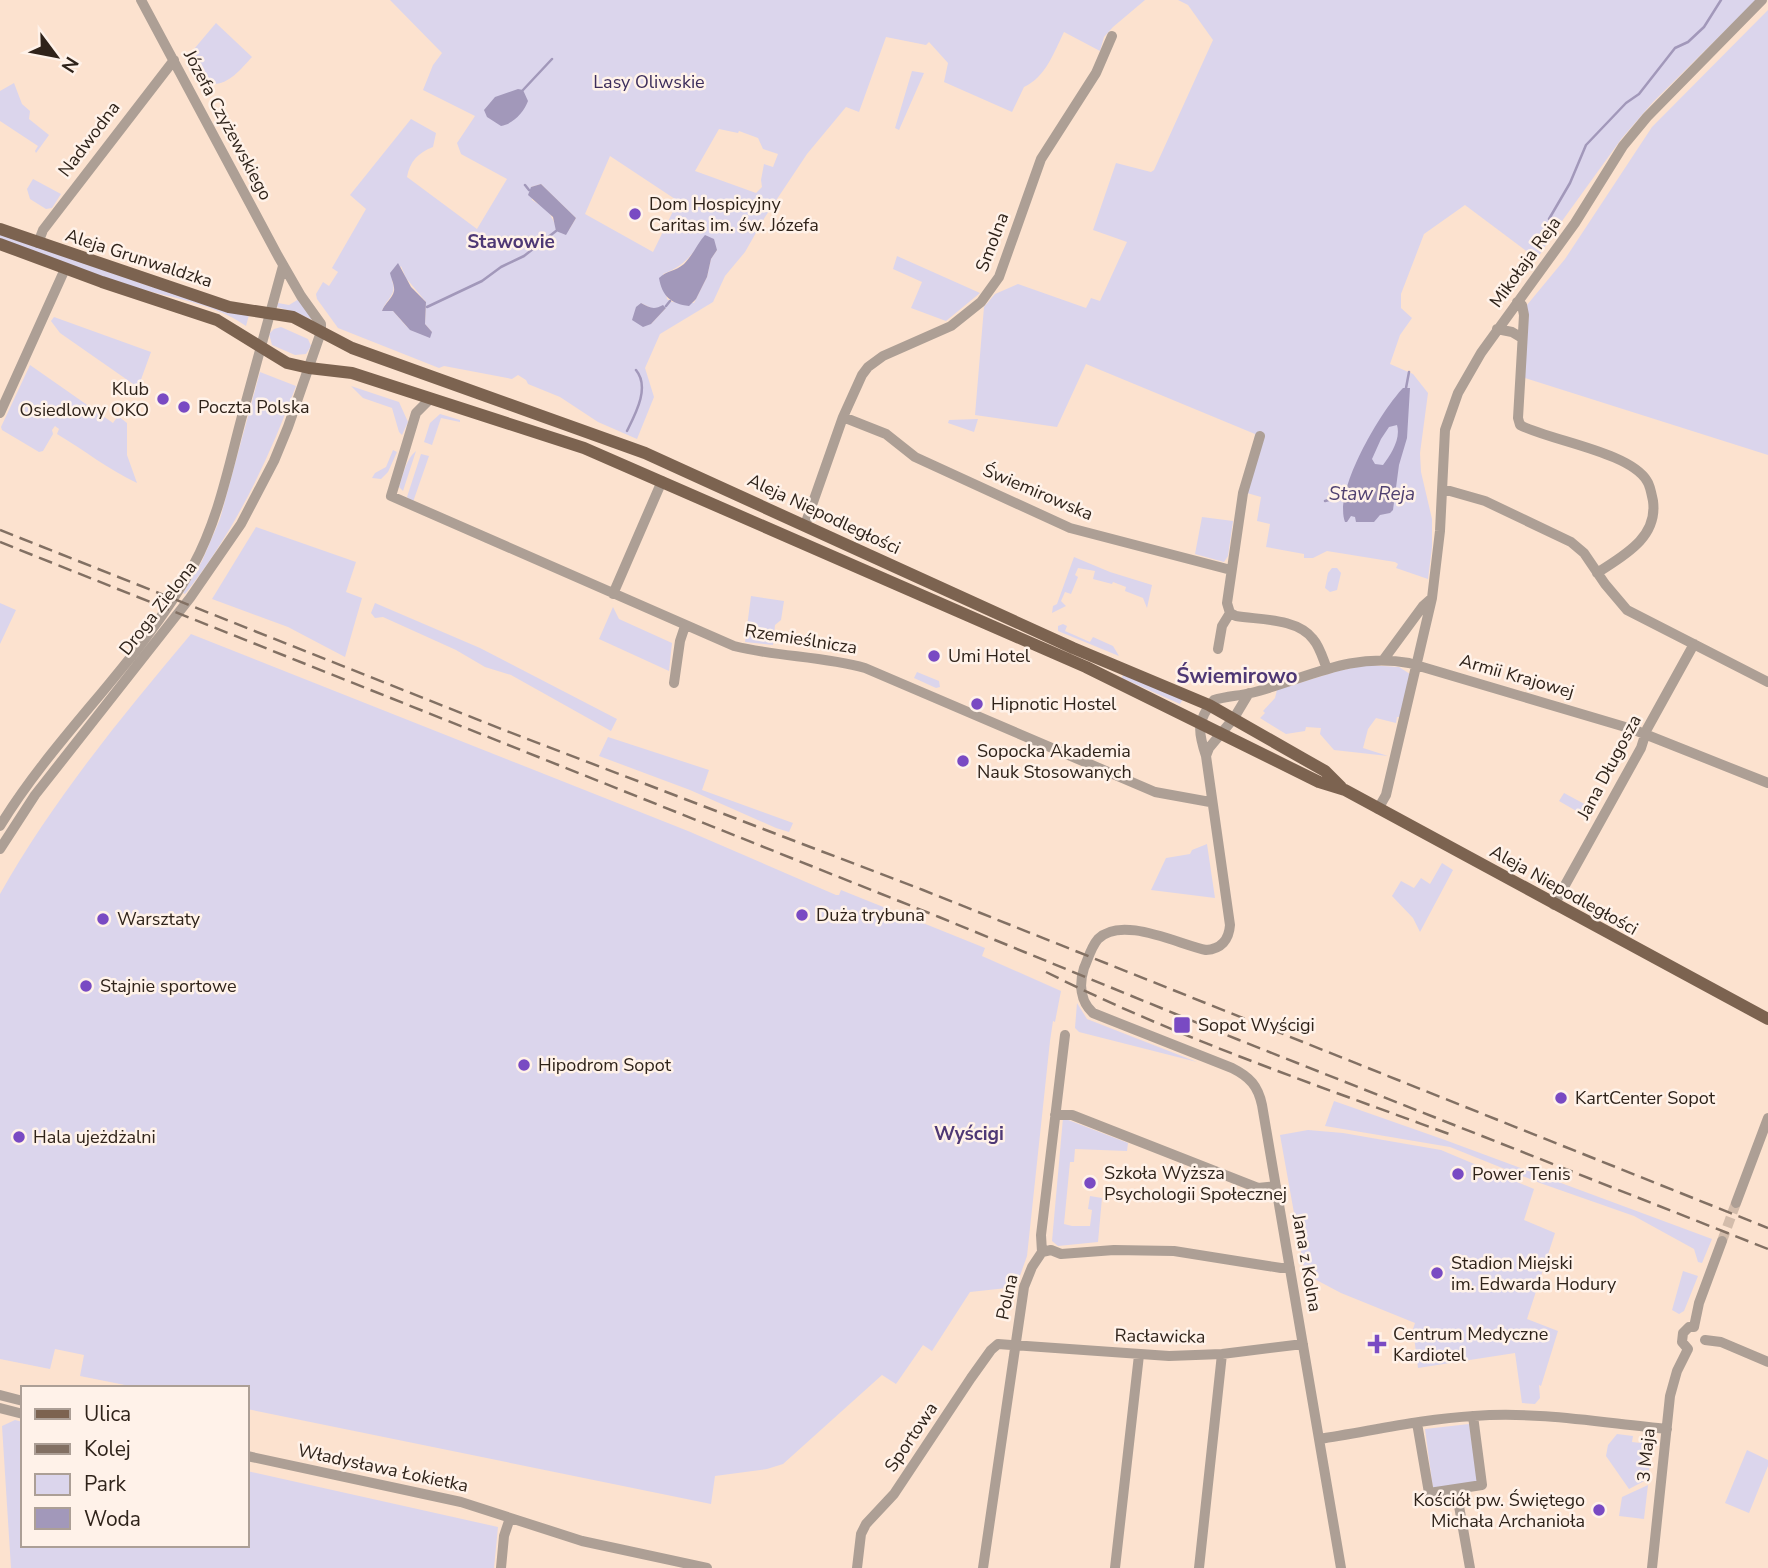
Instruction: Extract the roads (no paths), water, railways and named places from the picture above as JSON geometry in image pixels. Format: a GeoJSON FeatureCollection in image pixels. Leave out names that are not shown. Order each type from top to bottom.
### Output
{"type":"FeatureCollection","features":[{"type":"Feature","properties":{"kind":"main road","name":"Aleja Grunwaldzka"},"geometry":{"type":"LineString","coordinates":[[0,229],[229,307],[270,312]]}},
{"type":"Feature","properties":{"kind":"main road","name":"Aleja Grunwaldzka"},"geometry":{"type":"LineString","coordinates":[[0,244],[65,269],[217,320],[287,363],[314,369]]}},
{"type":"Feature","properties":{"kind":"main road","name":"Aleja Niepodległości"},"geometry":{"type":"LineString","coordinates":[[270,312],[302,320],[352,348],[645,453],[1061,643],[1209,705],[1325,771],[1345,790]]}},
{"type":"Feature","properties":{"kind":"main road","name":"Aleja Niepodległości"},"geometry":{"type":"LineString","coordinates":[[314,369],[352,373],[554,437],[662,481],[1093,670],[1319,782],[1345,790],[1768,1019]]}},
{"type":"Feature","properties":{"kind":"street","name":"Józefa Czyżewskiego"},"geometry":{"type":"LineString","coordinates":[[141,0],[283,266],[321,324],[321,332]]}},
{"type":"Feature","properties":{"kind":"street","name":"Mikołaja Reja"},"geometry":{"type":"LineString","coordinates":[[1378,809],[1386,795],[1432,598],[1443,489],[1445,430],[1452,406],[1471,368],[1575,223],[1623,146],[1647,117],[1762,0]]}},
{"type":"Feature","properties":{"kind":"street","name":"Smolna"},"geometry":{"type":"LineString","coordinates":[[805,525],[843,417],[868,367],[883,356],[951,326],[973,309],[993,287],[1003,268],[1041,159],[1096,73],[1112,36]]}},
{"type":"Feature","properties":{"kind":"street","name":"Nadwodna"},"geometry":{"type":"LineString","coordinates":[[38,243],[53,216],[174,61]]}},
{"type":"Feature","properties":{"kind":"street"},"geometry":{"type":"LineString","coordinates":[[260,347],[283,266]]}},
{"type":"Feature","properties":{"kind":"street","name":"Aleja Grunwaldzka"},"geometry":{"type":"LineString","coordinates":[[0,413],[65,269]]}},
{"type":"Feature","properties":{"kind":"street"},"geometry":{"type":"LineString","coordinates":[[1517,302],[1522,305],[1524,315],[1518,418],[1520,425],[1619,459],[1647,480],[1653,501],[1650,525],[1643,538],[1630,551],[1597,573]]}},
{"type":"Feature","properties":{"kind":"street"},"geometry":{"type":"LineString","coordinates":[[1497,329],[1512,332],[1522,338]]}},
{"type":"Feature","properties":{"kind":"street"},"geometry":{"type":"LineString","coordinates":[[314,369],[321,332]]}},
{"type":"Feature","properties":{"kind":"street","name":"Droga Zielona"},"geometry":{"type":"LineString","coordinates":[[0,826],[59,744],[158,619],[192,567],[215,515],[260,347]]}},
{"type":"Feature","properties":{"kind":"street","name":"Droga Zielona"},"geometry":{"type":"LineString","coordinates":[[0,849],[56,767],[190,598],[234,535],[274,461],[314,369]]}},
{"type":"Feature","properties":{"kind":"street"},"geometry":{"type":"LineString","coordinates":[[409,392],[416,413],[430,399]]}},
{"type":"Feature","properties":{"kind":"street","name":"Rzemieślnicza"},"geometry":{"type":"LineString","coordinates":[[416,413],[391,496],[685,626],[748,650],[815,657],[865,668],[1144,788],[1166,795],[1210,802]]}},
{"type":"Feature","properties":{"kind":"street","name":"Świemirowska"},"geometry":{"type":"LineString","coordinates":[[843,417],[886,434],[915,457],[1070,528],[1231,570]]}},
{"type":"Feature","properties":{"kind":"street"},"geometry":{"type":"LineString","coordinates":[[1260,436],[1245,484],[1227,603],[1230,613],[1236,616],[1295,626],[1305,631],[1316,643],[1327,669]]}},
{"type":"Feature","properties":{"kind":"street"},"geometry":{"type":"LineString","coordinates":[[613,594],[662,481]]}},
{"type":"Feature","properties":{"kind":"street"},"geometry":{"type":"LineString","coordinates":[[1443,489],[1485,501],[1571,542],[1584,553],[1627,610],[1768,682]]}},
{"type":"Feature","properties":{"kind":"street"},"geometry":{"type":"LineString","coordinates":[[1384,659],[1423,606],[1432,598]]}},
{"type":"Feature","properties":{"kind":"street"},"geometry":{"type":"LineString","coordinates":[[1218,649],[1222,626],[1230,613]]}},
{"type":"Feature","properties":{"kind":"street"},"geometry":{"type":"LineString","coordinates":[[674,683],[685,626]]}},
{"type":"Feature","properties":{"kind":"street","name":"Jana Długosza"},"geometry":{"type":"LineString","coordinates":[[1554,905],[1641,748],[1693,645]]}},
{"type":"Feature","properties":{"kind":"street","name":"Armii Krajowej"},"geometry":{"type":"LineString","coordinates":[[1209,705],[1214,700],[1249,693],[1353,662],[1384,659],[1555,705],[1646,734],[1768,783]]}},
{"type":"Feature","properties":{"kind":"street"},"geometry":{"type":"LineString","coordinates":[[1206,757],[1209,748],[1223,734],[1249,693]]}},
{"type":"Feature","properties":{"kind":"street"},"geometry":{"type":"LineString","coordinates":[[1200,723],[1209,705]]}},
{"type":"Feature","properties":{"kind":"street","name":"Jana z Kolna"},"geometry":{"type":"LineString","coordinates":[[1200,723],[1198,731],[1206,757],[1210,802],[1230,925],[1226,940],[1219,947],[1206,950],[1121,928],[1102,935],[1092,947],[1081,979],[1083,997],[1093,1013],[1233,1068],[1252,1081],[1259,1094],[1341,1568]]}},
{"type":"Feature","properties":{"kind":"street","name":"Polna"},"geometry":{"type":"LineString","coordinates":[[984,1568],[1024,1287],[1042,1252],[1041,1235],[1065,1035]]}},
{"type":"Feature","properties":{"kind":"street"},"geometry":{"type":"LineString","coordinates":[[1055,1115],[1075,1116],[1258,1188],[1276,1186]]}},
{"type":"Feature","properties":{"kind":"street"},"geometry":{"type":"LineString","coordinates":[[1736,1203],[1768,1118]]}},
{"type":"Feature","properties":{"kind":"street"},"geometry":{"type":"LineString","coordinates":[[1694,1327],[1699,1303],[1722,1241]]}},
{"type":"Feature","properties":{"kind":"street"},"geometry":{"type":"LineString","coordinates":[[1042,1252],[1051,1250],[1066,1254],[1114,1250],[1174,1251],[1290,1268]]}},
{"type":"Feature","properties":{"kind":"street"},"geometry":{"type":"LineString","coordinates":[[1689,1327],[1702,1331],[1705,1339],[1701,1348],[1688,1349],[1682,1342],[1683,1334],[1689,1327]]}},
{"type":"Feature","properties":{"kind":"street"},"geometry":{"type":"LineString","coordinates":[[1705,1339],[1718,1341],[1768,1362]]}},
{"type":"Feature","properties":{"kind":"street","name":"Sportowa"},"geometry":{"type":"LineString","coordinates":[[858,1568],[861,1534],[866,1524],[894,1494],[991,1350],[1002,1343],[1016,1346]]}},
{"type":"Feature","properties":{"kind":"street","name":"Racławicka"},"geometry":{"type":"LineString","coordinates":[[1016,1346],[1139,1355],[1222,1354],[1303,1344]]}},
{"type":"Feature","properties":{"kind":"street","name":"3 Maja"},"geometry":{"type":"LineString","coordinates":[[1652,1568],[1672,1384],[1688,1349]]}},
{"type":"Feature","properties":{"kind":"street"},"geometry":{"type":"LineString","coordinates":[[1199,1568],[1222,1354]]}},
{"type":"Feature","properties":{"kind":"street"},"geometry":{"type":"LineString","coordinates":[[1115,1568],[1139,1355]]}},
{"type":"Feature","properties":{"kind":"street"},"geometry":{"type":"LineString","coordinates":[[0,1395],[21,1400]]}},
{"type":"Feature","properties":{"kind":"street"},"geometry":{"type":"LineString","coordinates":[[0,1408],[21,1413]]}},
{"type":"Feature","properties":{"kind":"street"},"geometry":{"type":"LineString","coordinates":[[1320,1439],[1473,1416],[1515,1415],[1667,1429]]}},
{"type":"Feature","properties":{"kind":"street"},"geometry":{"type":"LineString","coordinates":[[1418,1423],[1429,1493],[1482,1485],[1473,1416]]}},
{"type":"Feature","properties":{"kind":"street","name":"Władysława Łokietka"},"geometry":{"type":"LineString","coordinates":[[248,1456],[461,1502],[582,1541],[707,1568]]}},
{"type":"Feature","properties":{"kind":"street"},"geometry":{"type":"LineString","coordinates":[[1456,1489],[1469,1568]]}},
{"type":"Feature","properties":{"kind":"street"},"geometry":{"type":"LineString","coordinates":[[502,1568],[504,1536],[510,1518]]}},
{"type":"Feature","properties":{"kind":"water"},"geometry":{"type":"Polygon","coordinates":[[[518,89],[523,90],[528,101],[518,117],[501,126],[487,117],[484,110],[495,97],[518,89]]]}},
{"type":"Feature","properties":{"kind":"water"},"geometry":{"type":"Polygon","coordinates":[[[541,184],[576,218],[566,235],[556,231],[553,217],[528,195],[531,187],[541,184]]]}},
{"type":"Feature","properties":{"kind":"water"},"geometry":{"type":"Polygon","coordinates":[[[705,235],[714,239],[717,250],[711,259],[707,277],[696,299],[689,306],[677,303],[668,298],[662,290],[659,278],[684,264],[705,235]]]}},
{"type":"Feature","properties":{"kind":"water"},"geometry":{"type":"Polygon","coordinates":[[[398,263],[411,287],[426,302],[425,324],[432,332],[430,338],[410,330],[393,311],[382,311],[393,294],[390,273],[398,263]]]}},
{"type":"Feature","properties":{"kind":"water"},"geometry":{"type":"Polygon","coordinates":[[[641,303],[652,308],[663,305],[666,308],[651,324],[643,327],[632,320],[636,307],[641,303]]]}},
{"type":"Feature","properties":{"kind":"water","name":"Staw Reja"},"geometry":{"type":"Polygon","coordinates":[[[1403,388],[1410,388],[1407,438],[1399,465],[1393,510],[1380,515],[1374,522],[1356,522],[1355,517],[1351,516],[1345,522],[1343,508],[1352,472],[1372,432],[1403,388]],[[1397,425],[1389,427],[1372,459],[1375,464],[1383,465],[1386,461],[1398,436],[1397,425]]]}},
{"type":"Feature","properties":{"kind":"waterway"},"geometry":{"type":"LineString","coordinates":[[1549,219],[1570,183],[1586,145],[1626,103],[1639,94],[1675,48],[1688,42],[1704,27],[1721,0]]}},
{"type":"Feature","properties":{"kind":"waterway"},"geometry":{"type":"LineString","coordinates":[[523,90],[552,59]]}},
{"type":"Feature","properties":{"kind":"waterway"},"geometry":{"type":"LineString","coordinates":[[525,185],[529,190]]}},
{"type":"Feature","properties":{"kind":"waterway"},"geometry":{"type":"LineString","coordinates":[[427,307],[482,281],[501,267],[524,256],[556,231]]}},
{"type":"Feature","properties":{"kind":"waterway"},"geometry":{"type":"LineString","coordinates":[[666,306],[670,301]]}},
{"type":"Feature","properties":{"kind":"waterway"},"geometry":{"type":"LineString","coordinates":[[627,431],[642,392],[642,384],[636,370]]}},
{"type":"Feature","properties":{"kind":"waterway"},"geometry":{"type":"LineString","coordinates":[[1406,388],[1409,372]]}},
{"type":"Feature","properties":{"kind":"waterway"},"geometry":{"type":"LineString","coordinates":[[1325,501],[1336,498],[1344,500]]}},
{"type":"Feature","properties":{"kind":"tunnel"},"geometry":{"type":"LineString","coordinates":[[1722,1241],[1736,1203]]}},
{"type":"Feature","properties":{"kind":"railway"},"geometry":{"type":"LineString","coordinates":[[0,530],[504,730],[923,890],[1768,1228]]}},
{"type":"Feature","properties":{"kind":"railway"},"geometry":{"type":"LineString","coordinates":[[0,542],[939,917],[1239,1040],[1768,1249]]}},
{"type":"Feature","properties":{"kind":"railway"},"geometry":{"type":"LineString","coordinates":[[1046,972],[1195,1039],[1449,1134]]}},
{"type":"Feature","properties":{"kind":"place","name":"Dom Hospicyjny Caritas im. św. Józefa"},"geometry":{"type":"Point","coordinates":[635,214]}},
{"type":"Feature","properties":{"kind":"place","name":"Klub Osiedlowy OKO"},"geometry":{"type":"Point","coordinates":[163,399]}},
{"type":"Feature","properties":{"kind":"place","name":"Poczta Polska"},"geometry":{"type":"Point","coordinates":[184,407]}},
{"type":"Feature","properties":{"kind":"place","name":"Umi Hotel"},"geometry":{"type":"Point","coordinates":[934,656]}},
{"type":"Feature","properties":{"kind":"place","name":"Hipnotic Hostel"},"geometry":{"type":"Point","coordinates":[977,704]}},
{"type":"Feature","properties":{"kind":"place","name":"Sopocka Akademia Nauk Stosowanych"},"geometry":{"type":"Point","coordinates":[963,761]}},
{"type":"Feature","properties":{"kind":"place","name":"Duża trybuna"},"geometry":{"type":"Point","coordinates":[802,915]}},
{"type":"Feature","properties":{"kind":"place","name":"Warsztaty"},"geometry":{"type":"Point","coordinates":[103,919]}},
{"type":"Feature","properties":{"kind":"place","name":"Stajnie sportowe"},"geometry":{"type":"Point","coordinates":[86,986]}},
{"type":"Feature","properties":{"kind":"place","name":"Sopot Wyścigi"},"geometry":{"type":"Point","coordinates":[1182,1025]}},
{"type":"Feature","properties":{"kind":"place","name":"Hipodrom Sopot"},"geometry":{"type":"Point","coordinates":[524,1065]}},
{"type":"Feature","properties":{"kind":"place","name":"KartCenter Sopot"},"geometry":{"type":"Point","coordinates":[1561,1098]}},
{"type":"Feature","properties":{"kind":"place","name":"Hala ujeżdżalni"},"geometry":{"type":"Point","coordinates":[19,1137]}},
{"type":"Feature","properties":{"kind":"place","name":"Power Tenis"},"geometry":{"type":"Point","coordinates":[1458,1174]}},
{"type":"Feature","properties":{"kind":"place","name":"Szkoła Wyższa Psychologii Społecznej"},"geometry":{"type":"Point","coordinates":[1090,1183]}},
{"type":"Feature","properties":{"kind":"place","name":"Stadion Miejski im. Edwarda Hodury"},"geometry":{"type":"Point","coordinates":[1437,1273]}},
{"type":"Feature","properties":{"kind":"place","name":"Centrum Medyczne Kardiotel"},"geometry":{"type":"Point","coordinates":[1377,1344]}},
{"type":"Feature","properties":{"kind":"place","name":"Kościół pw. Świętego Michała Archanioła"},"geometry":{"type":"Point","coordinates":[1599,1510]}},
{"type":"Feature","properties":{"kind":"district","name":"Stawowie"},"geometry":{"type":"Point","coordinates":[511,241]}},
{"type":"Feature","properties":{"kind":"district","name":"Świemirowo"},"geometry":{"type":"Point","coordinates":[1237,676]}},
{"type":"Feature","properties":{"kind":"district","name":"Wyścigi"},"geometry":{"type":"Point","coordinates":[969,1133]}},
{"type":"Feature","properties":{"kind":"park label","name":"Lasy Oliwskie"},"geometry":{"type":"Point","coordinates":[649,82]}}]}
